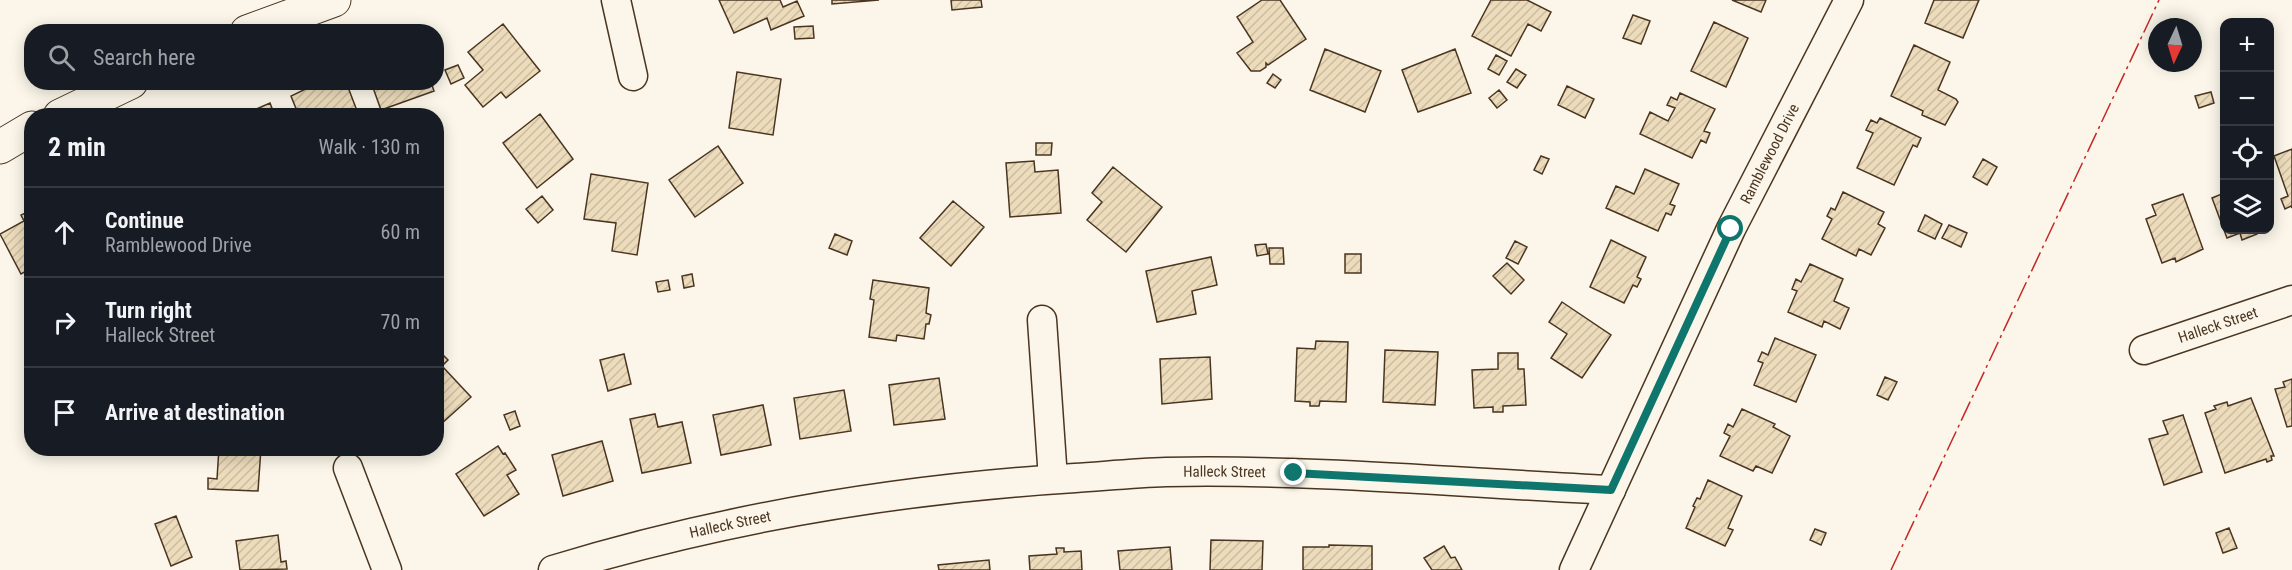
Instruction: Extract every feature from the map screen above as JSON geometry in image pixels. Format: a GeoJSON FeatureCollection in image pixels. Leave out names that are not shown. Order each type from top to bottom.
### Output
{"type":"FeatureCollection","features":[{"type":"Feature","properties":{"kind":"street"},"geometry":{"type":"LineString","coordinates":[[269,24],[334,0]]}},
{"type":"Feature","properties":{"kind":"street"},"geometry":{"type":"LineString","coordinates":[[616,0],[633,76]]}},
{"type":"Feature","properties":{"kind":"street","name":"Ramblewood Drive"},"geometry":{"type":"LineString","coordinates":[[1574,570],[1731,229],[1849,0]]}},
{"type":"Feature","properties":{"kind":"street"},"geometry":{"type":"LineString","coordinates":[[77,108],[114,90]]}},
{"type":"Feature","properties":{"kind":"street"},"geometry":{"type":"LineString","coordinates":[[0,147],[24,133]]}},
{"type":"Feature","properties":{"kind":"street","name":"Halleck Street"},"geometry":{"type":"LineString","coordinates":[[2144,350],[2292,300]]}},
{"type":"Feature","properties":{"kind":"street"},"geometry":{"type":"LineString","coordinates":[[1042,320],[1053,479]]}},
{"type":"Feature","properties":{"kind":"street"},"geometry":{"type":"LineString","coordinates":[[348,468],[387,570]]}},
{"type":"Feature","properties":{"kind":"street","name":"Halleck Street"},"geometry":{"type":"LineString","coordinates":[[553,570],[648,543],[825,505],[940,489],[1053,479],[1165,472],[1294,473],[1611,490]]}},
{"type":"Feature","properties":{"kind":"building"},"geometry":{"type":"Polygon","coordinates":[[[719,0],[780,0],[783,7],[797,1],[804,16],[771,30],[767,18],[734,33],[719,0]]]}},
{"type":"Feature","properties":{"kind":"building"},"geometry":{"type":"Polygon","coordinates":[[[832,0],[879,0],[832,4],[832,0]]]}},
{"type":"Feature","properties":{"kind":"building"},"geometry":{"type":"Polygon","coordinates":[[[951,0],[981,0],[982,7],[952,10],[951,0]]]}},
{"type":"Feature","properties":{"kind":"building"},"geometry":{"type":"Polygon","coordinates":[[[1262,0],[1280,0],[1306,39],[1268,65],[1266,63],[1266,67],[1260,71],[1251,71],[1237,53],[1253,42],[1237,17],[1262,0]]]}},
{"type":"Feature","properties":{"kind":"building"},"geometry":{"type":"Polygon","coordinates":[[[1491,0],[1527,0],[1551,12],[1541,31],[1528,24],[1511,56],[1472,36],[1491,0]]]}},
{"type":"Feature","properties":{"kind":"building"},"geometry":{"type":"Polygon","coordinates":[[[1732,0],[1766,0],[1761,12],[1732,0]]]}},
{"type":"Feature","properties":{"kind":"building"},"geometry":{"type":"Polygon","coordinates":[[[1934,0],[1979,0],[1963,38],[1925,23],[1934,0]]]}},
{"type":"Feature","properties":{"kind":"building"},"geometry":{"type":"Polygon","coordinates":[[[1633,15],[1650,21],[1641,44],[1623,38],[1633,15]]]}},
{"type":"Feature","properties":{"kind":"building"},"geometry":{"type":"Polygon","coordinates":[[[1714,22],[1748,38],[1726,87],[1691,71],[1714,22]]]}},
{"type":"Feature","properties":{"kind":"building"},"geometry":{"type":"Polygon","coordinates":[[[503,24],[540,71],[506,98],[501,92],[483,107],[465,85],[483,70],[468,52],[503,24]]]}},
{"type":"Feature","properties":{"kind":"building"},"geometry":{"type":"Polygon","coordinates":[[[813,26],[814,38],[795,39],[794,27],[813,26]]]}},
{"type":"Feature","properties":{"kind":"building"},"geometry":{"type":"Polygon","coordinates":[[[1914,45],[1950,62],[1938,90],[1958,102],[1945,125],[1922,115],[1923,111],[1891,96],[1914,45]]]}},
{"type":"Feature","properties":{"kind":"building"},"geometry":{"type":"Polygon","coordinates":[[[1325,49],[1381,71],[1365,112],[1310,90],[1325,49]]]}},
{"type":"Feature","properties":{"kind":"building"},"geometry":{"type":"Polygon","coordinates":[[[1455,49],[1471,93],[1418,112],[1402,70],[1455,49]]]}},
{"type":"Feature","properties":{"kind":"building"},"geometry":{"type":"Polygon","coordinates":[[[1496,55],[1507,61],[1499,75],[1488,69],[1496,55]]]}},
{"type":"Feature","properties":{"kind":"building"},"geometry":{"type":"Polygon","coordinates":[[[458,65],[464,78],[451,84],[445,70],[458,65]]]}},
{"type":"Feature","properties":{"kind":"building"},"geometry":{"type":"Polygon","coordinates":[[[1516,69],[1526,75],[1517,88],[1507,82],[1516,69]]]}},
{"type":"Feature","properties":{"kind":"building"},"geometry":{"type":"Polygon","coordinates":[[[737,72],[781,79],[773,135],[729,128],[737,72]]]}},
{"type":"Feature","properties":{"kind":"building"},"geometry":{"type":"Polygon","coordinates":[[[1273,74],[1281,80],[1275,88],[1267,83],[1273,74]]]}},
{"type":"Feature","properties":{"kind":"building"},"geometry":{"type":"Polygon","coordinates":[[[1567,86],[1594,99],[1585,118],[1558,105],[1567,86]]]}},
{"type":"Feature","properties":{"kind":"building"},"geometry":{"type":"Polygon","coordinates":[[[303,90],[349,90],[356,108],[296,108],[291,96],[303,90]]]}},
{"type":"Feature","properties":{"kind":"building"},"geometry":{"type":"Polygon","coordinates":[[[374,90],[434,91],[387,108],[380,108],[374,90]]]}},
{"type":"Feature","properties":{"kind":"building"},"geometry":{"type":"Polygon","coordinates":[[[1499,90],[1507,100],[1497,108],[1489,98],[1499,90]]]}},
{"type":"Feature","properties":{"kind":"building"},"geometry":{"type":"Polygon","coordinates":[[[2211,92],[2214,103],[2199,108],[2195,96],[2211,92]]]}},
{"type":"Feature","properties":{"kind":"building"},"geometry":{"type":"Polygon","coordinates":[[[1680,93],[1715,109],[1704,131],[1710,133],[1706,143],[1701,140],[1692,158],[1640,134],[1650,112],[1668,121],[1675,108],[1667,105],[1671,97],[1677,100],[1680,93]]]}},
{"type":"Feature","properties":{"kind":"building"},"geometry":{"type":"Polygon","coordinates":[[[270,103],[272,108],[259,108],[270,103]]]}},
{"type":"Feature","properties":{"kind":"building"},"geometry":{"type":"Polygon","coordinates":[[[540,114],[573,159],[537,188],[503,143],[540,114]]]}},
{"type":"Feature","properties":{"kind":"building"},"geometry":{"type":"Polygon","coordinates":[[[1880,118],[1921,138],[1917,147],[1913,145],[1894,185],[1857,168],[1873,133],[1866,130],[1871,120],[1877,123],[1880,118]]]}},
{"type":"Feature","properties":{"kind":"building"},"geometry":{"type":"Polygon","coordinates":[[[1036,143],[1052,143],[1051,155],[1036,155],[1036,143]]]}},
{"type":"Feature","properties":{"kind":"building"},"geometry":{"type":"Polygon","coordinates":[[[718,146],[743,183],[695,217],[669,180],[718,146]]]}},
{"type":"Feature","properties":{"kind":"building"},"geometry":{"type":"Polygon","coordinates":[[[2292,149],[2292,208],[2291,206],[2285,209],[2281,199],[2288,196],[2274,156],[2292,149]]]}},
{"type":"Feature","properties":{"kind":"building"},"geometry":{"type":"Polygon","coordinates":[[[1541,156],[1549,159],[1542,174],[1534,170],[1541,156]]]}},
{"type":"Feature","properties":{"kind":"building"},"geometry":{"type":"Polygon","coordinates":[[[1983,159],[1997,167],[1987,185],[1973,177],[1983,159]]]}},
{"type":"Feature","properties":{"kind":"building"},"geometry":{"type":"Polygon","coordinates":[[[1034,161],[1035,172],[1058,170],[1061,213],[1010,217],[1006,163],[1034,161]]]}},
{"type":"Feature","properties":{"kind":"building"},"geometry":{"type":"Polygon","coordinates":[[[1113,167],[1162,207],[1126,252],[1087,220],[1102,202],[1092,193],[1113,167]]]}},
{"type":"Feature","properties":{"kind":"building"},"geometry":{"type":"Polygon","coordinates":[[[1645,169],[1679,184],[1670,204],[1675,206],[1671,215],[1666,213],[1658,231],[1606,208],[1616,186],[1634,194],[1645,169]]]}},
{"type":"Feature","properties":{"kind":"building"},"geometry":{"type":"Polygon","coordinates":[[[591,174],[648,183],[637,255],[612,251],[616,223],[584,219],[591,174]]]}},
{"type":"Feature","properties":{"kind":"building"},"geometry":{"type":"Polygon","coordinates":[[[1843,192],[1884,212],[1878,224],[1885,228],[1871,255],[1859,249],[1856,256],[1822,239],[1832,219],[1827,216],[1831,208],[1835,210],[1843,192]]]}},
{"type":"Feature","properties":{"kind":"building"},"geometry":{"type":"Polygon","coordinates":[[[2183,194],[2203,249],[2176,262],[2175,258],[2162,263],[2146,219],[2156,215],[2152,205],[2183,194]]]}},
{"type":"Feature","properties":{"kind":"building"},"geometry":{"type":"Polygon","coordinates":[[[2220,195],[2220,219],[2212,198],[2220,195]]]}},
{"type":"Feature","properties":{"kind":"building"},"geometry":{"type":"Polygon","coordinates":[[[542,196],[553,210],[538,223],[526,209],[542,196]]]}},
{"type":"Feature","properties":{"kind":"building"},"geometry":{"type":"Polygon","coordinates":[[[953,201],[984,227],[951,266],[920,238],[953,201]]]}},
{"type":"Feature","properties":{"kind":"building"},"geometry":{"type":"Polygon","coordinates":[[[1925,215],[1942,224],[1935,239],[1918,231],[1925,215]]]}},
{"type":"Feature","properties":{"kind":"building"},"geometry":{"type":"Polygon","coordinates":[[[24,221],[24,272],[21,274],[0,234],[24,221]]]}},
{"type":"Feature","properties":{"kind":"building"},"geometry":{"type":"Polygon","coordinates":[[[1949,225],[1967,233],[1961,247],[1942,238],[1949,225]]]}},
{"type":"Feature","properties":{"kind":"building"},"geometry":{"type":"Polygon","coordinates":[[[835,234],[852,241],[847,255],[829,248],[835,234]]]}},
{"type":"Feature","properties":{"kind":"building"},"geometry":{"type":"Polygon","coordinates":[[[2226,234],[2237,234],[2227,238],[2226,234]]]}},
{"type":"Feature","properties":{"kind":"building"},"geometry":{"type":"Polygon","coordinates":[[[2240,234],[2257,234],[2242,240],[2240,234]]]}},
{"type":"Feature","properties":{"kind":"building"},"geometry":{"type":"Polygon","coordinates":[[[1611,240],[1646,257],[1637,277],[1641,279],[1637,287],[1633,285],[1624,303],[1590,287],[1611,240]]]}},
{"type":"Feature","properties":{"kind":"building"},"geometry":{"type":"Polygon","coordinates":[[[1515,241],[1527,247],[1518,264],[1506,258],[1515,241]]]}},
{"type":"Feature","properties":{"kind":"building"},"geometry":{"type":"Polygon","coordinates":[[[1266,244],[1268,254],[1257,256],[1255,245],[1266,244]]]}},
{"type":"Feature","properties":{"kind":"building"},"geometry":{"type":"Polygon","coordinates":[[[1269,248],[1283,248],[1284,264],[1270,264],[1269,248]]]}},
{"type":"Feature","properties":{"kind":"building"},"geometry":{"type":"Polygon","coordinates":[[[1345,254],[1361,254],[1361,273],[1345,273],[1345,254]]]}},
{"type":"Feature","properties":{"kind":"building"},"geometry":{"type":"Polygon","coordinates":[[[1211,257],[1217,285],[1192,291],[1196,314],[1157,322],[1146,271],[1211,257]]]}},
{"type":"Feature","properties":{"kind":"building"},"geometry":{"type":"Polygon","coordinates":[[[1507,263],[1524,280],[1511,294],[1493,276],[1507,263]]]}},
{"type":"Feature","properties":{"kind":"building"},"geometry":{"type":"Polygon","coordinates":[[[1810,264],[1843,279],[1834,301],[1849,308],[1840,329],[1824,321],[1822,327],[1788,312],[1797,291],[1792,289],[1796,279],[1801,282],[1810,264]]]}},
{"type":"Feature","properties":{"kind":"building"},"geometry":{"type":"Polygon","coordinates":[[[692,274],[694,286],[684,288],[682,276],[692,274]]]}},
{"type":"Feature","properties":{"kind":"building"},"geometry":{"type":"Polygon","coordinates":[[[668,280],[670,290],[658,292],[656,282],[668,280]]]}},
{"type":"Feature","properties":{"kind":"building"},"geometry":{"type":"Polygon","coordinates":[[[873,280],[929,288],[926,313],[931,315],[929,324],[926,324],[924,339],[897,335],[896,341],[869,337],[874,300],[870,299],[873,280]]]}},
{"type":"Feature","properties":{"kind":"building"},"geometry":{"type":"Polygon","coordinates":[[[1562,302],[1611,335],[1582,378],[1551,358],[1567,334],[1549,322],[1562,302]]]}},
{"type":"Feature","properties":{"kind":"building"},"geometry":{"type":"Polygon","coordinates":[[[1775,338],[1816,355],[1796,402],[1754,385],[1763,363],[1758,361],[1762,352],[1768,355],[1775,338]]]}},
{"type":"Feature","properties":{"kind":"building"},"geometry":{"type":"Polygon","coordinates":[[[1316,341],[1348,342],[1346,402],[1320,401],[1319,406],[1310,406],[1310,402],[1295,401],[1297,348],[1315,349],[1316,341]]]}},
{"type":"Feature","properties":{"kind":"building"},"geometry":{"type":"Polygon","coordinates":[[[1385,350],[1438,352],[1435,405],[1383,402],[1385,350]]]}},
{"type":"Feature","properties":{"kind":"building"},"geometry":{"type":"Polygon","coordinates":[[[1498,353],[1518,353],[1518,369],[1524,369],[1526,405],[1503,406],[1503,412],[1493,412],[1493,407],[1474,408],[1472,370],[1498,369],[1498,353]]]}},
{"type":"Feature","properties":{"kind":"building"},"geometry":{"type":"Polygon","coordinates":[[[624,354],[631,384],[608,391],[600,360],[624,354]]]}},
{"type":"Feature","properties":{"kind":"building"},"geometry":{"type":"Polygon","coordinates":[[[1210,357],[1212,399],[1162,404],[1160,359],[1210,357]]]}},
{"type":"Feature","properties":{"kind":"building"},"geometry":{"type":"Polygon","coordinates":[[[444,368],[471,397],[444,421],[444,368]]]}},
{"type":"Feature","properties":{"kind":"building"},"geometry":{"type":"Polygon","coordinates":[[[1885,377],[1897,382],[1888,400],[1877,395],[1885,377]]]}},
{"type":"Feature","properties":{"kind":"building"},"geometry":{"type":"Polygon","coordinates":[[[939,378],[945,419],[894,425],[889,385],[939,378]]]}},
{"type":"Feature","properties":{"kind":"building"},"geometry":{"type":"Polygon","coordinates":[[[2292,379],[2292,426],[2287,427],[2275,389],[2285,387],[2283,382],[2292,379]]]}},
{"type":"Feature","properties":{"kind":"building"},"geometry":{"type":"Polygon","coordinates":[[[844,390],[851,431],[800,439],[794,398],[844,390]]]}},
{"type":"Feature","properties":{"kind":"building"},"geometry":{"type":"Polygon","coordinates":[[[2251,398],[2274,456],[2271,456],[2272,460],[2267,462],[2266,459],[2225,473],[2205,413],[2216,409],[2214,406],[2227,402],[2228,406],[2251,398]]]}},
{"type":"Feature","properties":{"kind":"building"},"geometry":{"type":"Polygon","coordinates":[[[763,405],[771,445],[721,455],[713,415],[763,405]]]}},
{"type":"Feature","properties":{"kind":"building"},"geometry":{"type":"Polygon","coordinates":[[[1742,409],[1775,424],[1773,427],[1790,436],[1772,473],[1756,466],[1753,471],[1720,456],[1730,436],[1724,433],[1728,424],[1733,427],[1742,409]]]}},
{"type":"Feature","properties":{"kind":"building"},"geometry":{"type":"Polygon","coordinates":[[[515,411],[520,426],[510,430],[504,415],[515,411]]]}},
{"type":"Feature","properties":{"kind":"building"},"geometry":{"type":"Polygon","coordinates":[[[655,414],[658,427],[682,422],[691,463],[642,473],[630,419],[655,414]]]}},
{"type":"Feature","properties":{"kind":"building"},"geometry":{"type":"Polygon","coordinates":[[[2183,415],[2202,472],[2164,485],[2149,439],[2168,434],[2163,421],[2183,415]]]}},
{"type":"Feature","properties":{"kind":"building"},"geometry":{"type":"Polygon","coordinates":[[[602,441],[613,481],[563,496],[552,455],[602,441]]]}},
{"type":"Feature","properties":{"kind":"building"},"geometry":{"type":"Polygon","coordinates":[[[498,446],[516,470],[507,475],[519,494],[484,516],[456,474],[498,446]]]}},
{"type":"Feature","properties":{"kind":"building"},"geometry":{"type":"Polygon","coordinates":[[[218,456],[260,456],[258,491],[208,489],[208,478],[217,479],[218,456]]]}},
{"type":"Feature","properties":{"kind":"building"},"geometry":{"type":"Polygon","coordinates":[[[1708,480],[1742,496],[1728,528],[1733,530],[1725,546],[1686,528],[1695,507],[1693,506],[1697,498],[1700,499],[1708,480]]]}},
{"type":"Feature","properties":{"kind":"building"},"geometry":{"type":"Polygon","coordinates":[[[176,516],[192,557],[171,566],[155,524],[176,516]]]}},
{"type":"Feature","properties":{"kind":"building"},"geometry":{"type":"Polygon","coordinates":[[[2229,528],[2237,548],[2223,553],[2216,533],[2229,528]]]}},
{"type":"Feature","properties":{"kind":"building"},"geometry":{"type":"Polygon","coordinates":[[[1815,529],[1826,533],[1821,545],[1810,540],[1815,529]]]}},
{"type":"Feature","properties":{"kind":"building"},"geometry":{"type":"Polygon","coordinates":[[[278,535],[281,562],[286,561],[287,569],[240,570],[236,541],[278,535]]]}},
{"type":"Feature","properties":{"kind":"building"},"geometry":{"type":"Polygon","coordinates":[[[1211,540],[1263,541],[1262,570],[1210,570],[1211,540]]]}},
{"type":"Feature","properties":{"kind":"building"},"geometry":{"type":"Polygon","coordinates":[[[1329,545],[1372,546],[1372,570],[1303,570],[1303,547],[1329,547],[1329,545]]]}},
{"type":"Feature","properties":{"kind":"building"},"geometry":{"type":"Polygon","coordinates":[[[1444,546],[1451,558],[1455,557],[1462,570],[1432,570],[1424,558],[1444,546]]]}},
{"type":"Feature","properties":{"kind":"building"},"geometry":{"type":"Polygon","coordinates":[[[1170,547],[1172,570],[1120,570],[1118,551],[1170,547]]]}},
{"type":"Feature","properties":{"kind":"building"},"geometry":{"type":"Polygon","coordinates":[[[1056,548],[1064,548],[1064,552],[1081,551],[1082,570],[1030,570],[1029,556],[1057,554],[1056,548]]]}},
{"type":"Feature","properties":{"kind":"building"},"geometry":{"type":"Polygon","coordinates":[[[989,560],[990,570],[939,570],[938,565],[989,560]]]}},
{"type":"Feature","properties":{"kind":"power"},"geometry":{"type":"LineString","coordinates":[[1891,570],[2159,0]]}},
{"type":"Feature","properties":{"kind":"route"},"geometry":{"type":"LineString","coordinates":[[1294,473],[1611,490],[1731,229]]}}]}
